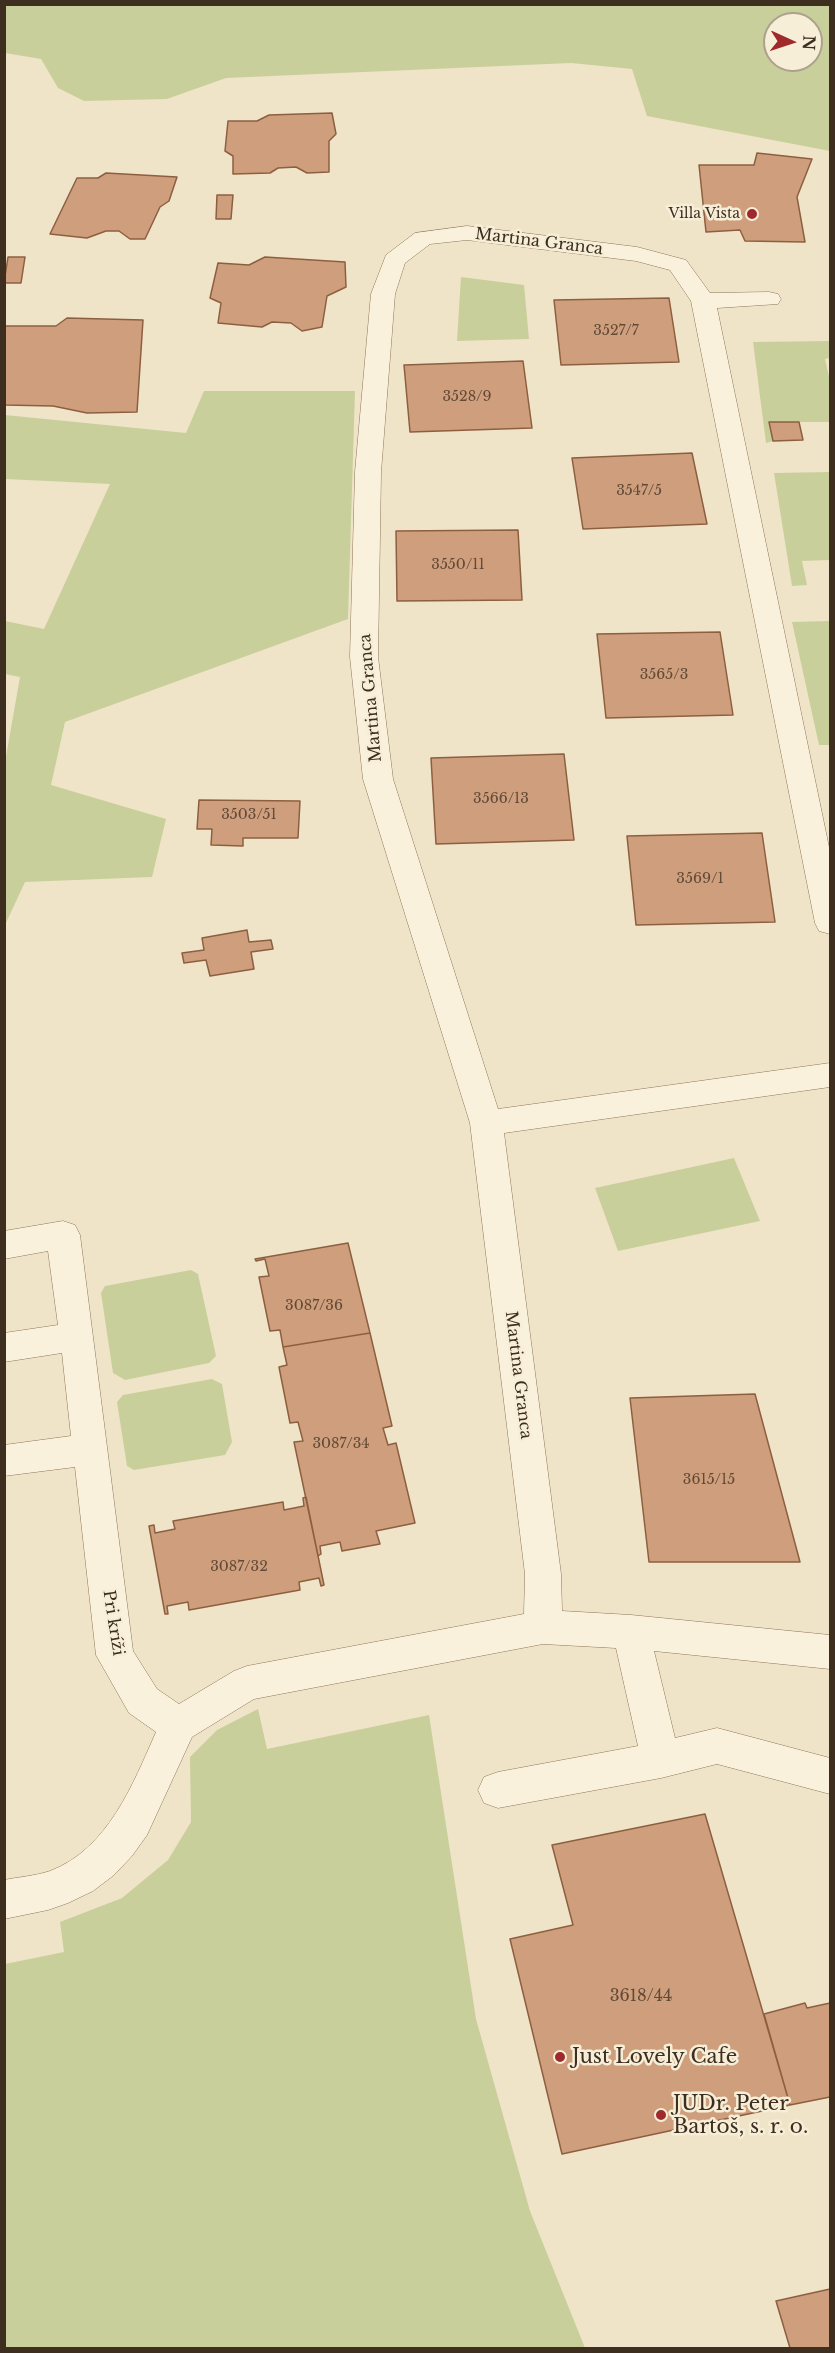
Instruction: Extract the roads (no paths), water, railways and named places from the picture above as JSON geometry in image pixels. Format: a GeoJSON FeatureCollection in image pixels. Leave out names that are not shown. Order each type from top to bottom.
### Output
{"type":"FeatureCollection","features":[{"type":"Feature","properties":{"kind":"street","name":"Martina Granca"},"geometry":{"type":"LineString","coordinates":[[543,1627],[543,1574],[486,1123],[378,779],[364,657],[368,472],[383,294],[394,260],[423,238],[467,233],[638,254],[678,266],[704,301],[831,923]]}},
{"type":"Feature","properties":{"kind":"street"},"geometry":{"type":"LineString","coordinates":[[704,301],[769,298]]}},
{"type":"Feature","properties":{"kind":"street"},"geometry":{"type":"LineString","coordinates":[[486,1123],[831,1075]]}},
{"type":"Feature","properties":{"kind":"street","name":"Pri kríži"},"geometry":{"type":"LineString","coordinates":[[4,1245],[63,1235],[115,1656],[143,1701],[178,1725]]}},
{"type":"Feature","properties":{"kind":"street"},"geometry":{"type":"LineString","coordinates":[[4,1348],[77,1336]]}},
{"type":"Feature","properties":{"kind":"street"},"geometry":{"type":"LineString","coordinates":[[4,1461],[91,1449]]}},
{"type":"Feature","properties":{"kind":"street"},"geometry":{"type":"LineString","coordinates":[[4,1900],[55,1889],[92,1869],[124,1838],[141,1808],[178,1725],[247,1683],[543,1627],[631,1632],[831,1652]]}},
{"type":"Feature","properties":{"kind":"street"},"geometry":{"type":"LineString","coordinates":[[631,1632],[661,1760]]}},
{"type":"Feature","properties":{"kind":"street"},"geometry":{"type":"LineString","coordinates":[[498,1790],[661,1760],[717,1746],[831,1776]]}},
{"type":"Feature","properties":{"kind":"place","name":"Villa Vista"},"geometry":{"type":"Point","coordinates":[752,214]}},
{"type":"Feature","properties":{"kind":"place","name":"Just Lovely Cafe"},"geometry":{"type":"Point","coordinates":[560,2057]}},
{"type":"Feature","properties":{"kind":"place","name":"JUDr. Peter Bartoš, s. r. o."},"geometry":{"type":"Point","coordinates":[661,2115]}}]}
